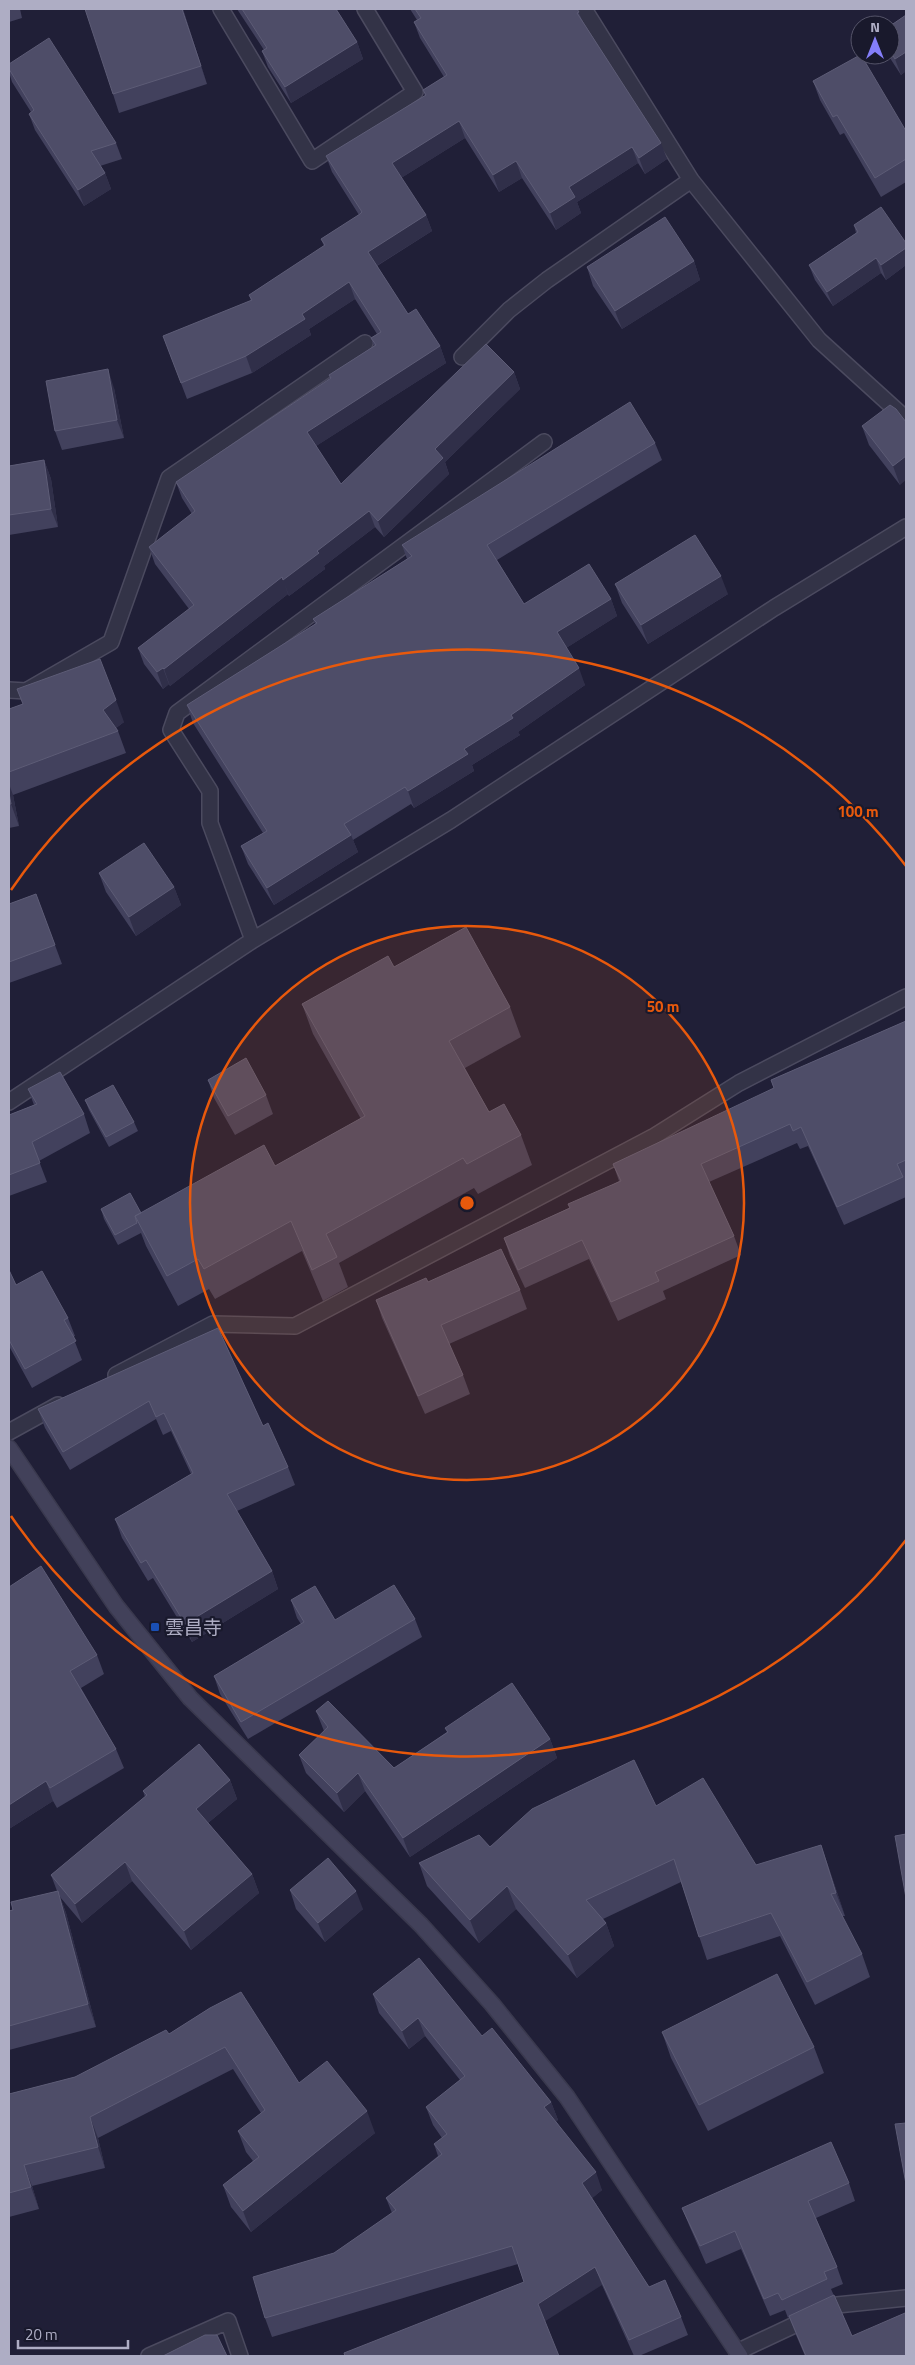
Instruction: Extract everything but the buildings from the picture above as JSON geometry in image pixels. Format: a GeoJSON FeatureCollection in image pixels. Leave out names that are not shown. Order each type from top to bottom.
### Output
{"type":"FeatureCollection","features":[{"type":"Feature","properties":{"kind":"street"},"geometry":{"type":"LineString","coordinates":[[221,9],[312,161],[416,92],[365,9]]}},
{"type":"Feature","properties":{"kind":"street"},"geometry":{"type":"LineString","coordinates":[[584,9],[691,180],[818,340],[906,419]]}},
{"type":"Feature","properties":{"kind":"street"},"geometry":{"type":"LineString","coordinates":[[462,358],[509,310],[524,298],[691,180]]}},
{"type":"Feature","properties":{"kind":"street"},"geometry":{"type":"LineString","coordinates":[[9,690],[26,691],[111,642],[169,478],[365,343]]}},
{"type":"Feature","properties":{"kind":"street"},"geometry":{"type":"LineString","coordinates":[[253,940],[210,823],[210,791],[171,730],[177,713],[544,442]]}},
{"type":"Feature","properties":{"kind":"street"},"geometry":{"type":"LineString","coordinates":[[9,1102],[253,940],[451,820],[774,608],[906,528]]}},
{"type":"Feature","properties":{"kind":"street"},"geometry":{"type":"LineString","coordinates":[[103,1382],[214,1324],[295,1326],[653,1137],[739,1083],[906,997]]}},
{"type":"Feature","properties":{"kind":"street"},"geometry":{"type":"LineString","coordinates":[[9,1432],[68,1400]]}},
{"type":"Feature","properties":{"kind":"street"},"geometry":{"type":"LineString","coordinates":[[9,1448],[116,1606],[190,1698],[420,1925],[492,2004],[567,2097],[735,2355],[837,2305],[906,2298]]}},
{"type":"Feature","properties":{"kind":"street"},"geometry":{"type":"LineString","coordinates":[[149,2356],[228,2321],[240,2356]]}},
{"type":"Feature","properties":{"kind":"place","name":"雲昌寺"},"geometry":{"type":"Point","coordinates":[155,1627]}}]}
